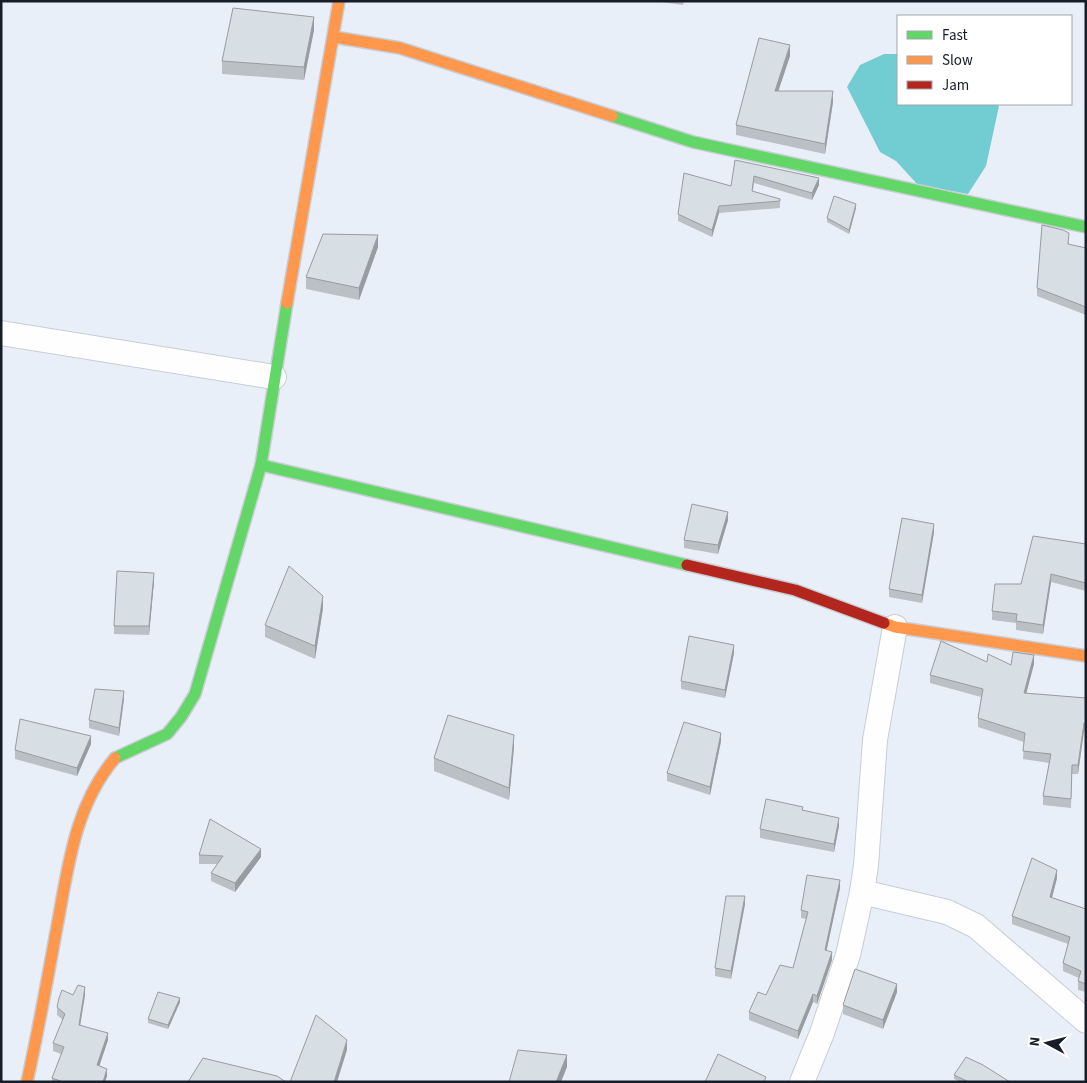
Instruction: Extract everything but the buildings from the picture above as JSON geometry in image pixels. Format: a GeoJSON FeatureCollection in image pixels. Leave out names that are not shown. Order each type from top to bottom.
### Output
{"type":"FeatureCollection","features":[{"type":"Feature","properties":{"kind":"street"},"geometry":{"type":"LineString","coordinates":[[26,1082],[36,1042],[72,848],[82,813],[97,782],[115,758],[167,734],[196,694],[260,465],[339,1]]}},
{"type":"Feature","properties":{"kind":"street"},"geometry":{"type":"LineString","coordinates":[[334,37],[400,48],[693,142],[1086,227]]}},
{"type":"Feature","properties":{"kind":"street"},"geometry":{"type":"LineString","coordinates":[[1,333],[274,376]]}},
{"type":"Feature","properties":{"kind":"street"},"geometry":{"type":"LineString","coordinates":[[260,465],[795,590],[896,627],[1086,656]]}},
{"type":"Feature","properties":{"kind":"street"},"geometry":{"type":"LineString","coordinates":[[802,1082],[822,1033],[845,964],[862,892],[866,865],[875,740],[896,627]]}},
{"type":"Feature","properties":{"kind":"street"},"geometry":{"type":"LineString","coordinates":[[862,892],[947,912],[976,926],[1086,1021]]}},
{"type":"Feature","properties":{"kind":"shaded area"},"geometry":{"type":"Polygon","coordinates":[[[1,1],[1086,1],[1086,1082],[1,1082],[1,1]]]}},
{"type":"Feature","properties":{"kind":"water"},"geometry":{"type":"Polygon","coordinates":[[[884,54],[897,54],[897,105],[999,106],[986,166],[968,194],[918,185],[896,161],[880,152],[847,87],[860,65],[884,54]]]}},
{"type":"Feature","properties":{"kind":"traffic: fast"},"geometry":{"type":"LineString","coordinates":[[612,116],[693,142],[1086,227]]}},
{"type":"Feature","properties":{"kind":"traffic: fast"},"geometry":{"type":"LineString","coordinates":[[115,758],[167,734],[181,717],[195,694],[261,465],[287,303]]}},
{"type":"Feature","properties":{"kind":"traffic: fast"},"geometry":{"type":"LineString","coordinates":[[261,465],[687,565]]}},
{"type":"Feature","properties":{"kind":"traffic: slow"},"geometry":{"type":"LineString","coordinates":[[287,303],[339,1]]}},
{"type":"Feature","properties":{"kind":"traffic: slow"},"geometry":{"type":"LineString","coordinates":[[334,37],[400,48],[612,116]]}},
{"type":"Feature","properties":{"kind":"traffic: slow"},"geometry":{"type":"LineString","coordinates":[[884,623],[895,627],[1086,656]]}},
{"type":"Feature","properties":{"kind":"traffic: slow"},"geometry":{"type":"LineString","coordinates":[[27,1082],[74,840],[90,798],[101,777],[115,758]]}},
{"type":"Feature","properties":{"kind":"traffic: jam"},"geometry":{"type":"LineString","coordinates":[[687,565],[795,590],[884,623]]}}]}
